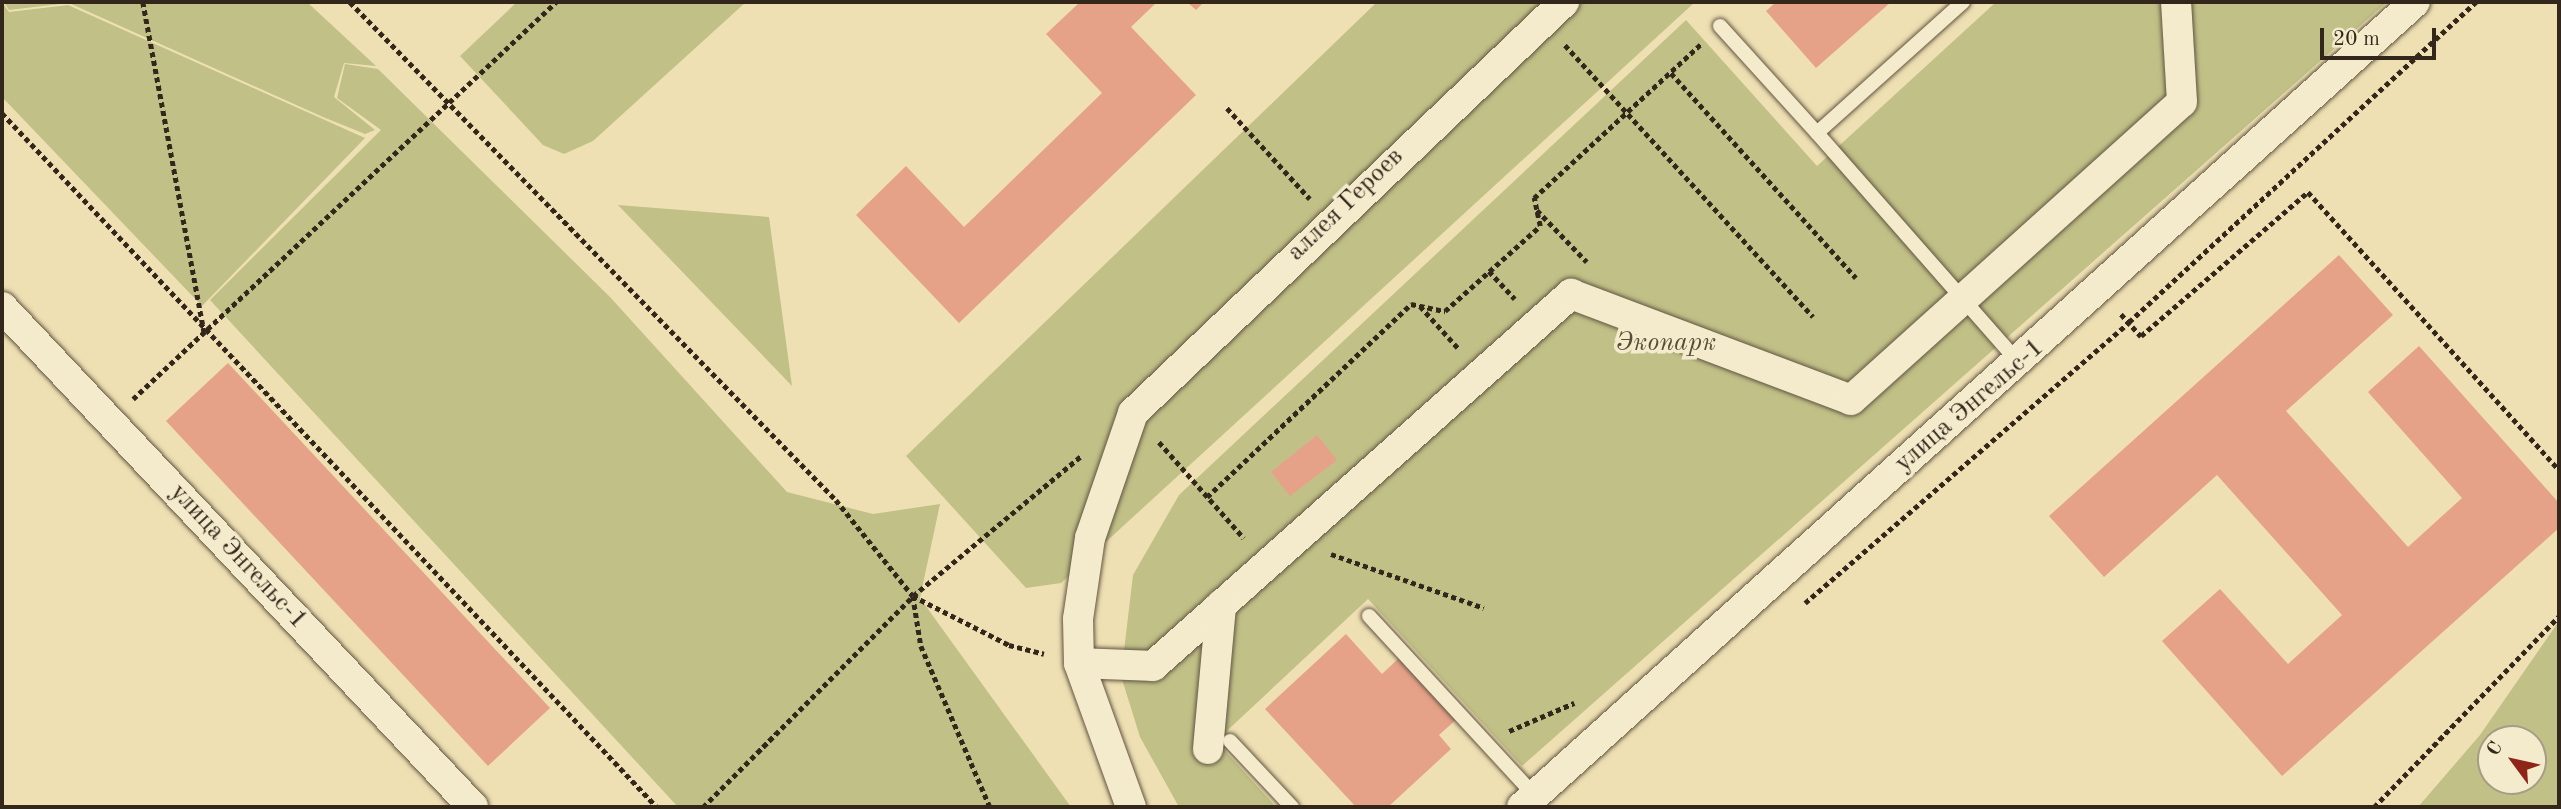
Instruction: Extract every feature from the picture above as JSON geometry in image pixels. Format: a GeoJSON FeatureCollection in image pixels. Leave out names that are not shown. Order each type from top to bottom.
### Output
{"type":"FeatureCollection","features":[{"type":"Feature","properties":{"kind":"street","name":"аллея Героев"},"geometry":{"type":"LineString","coordinates":[[1133,413],[1330,220],[1564,2]]}},
{"type":"Feature","properties":{"kind":"street"},"geometry":{"type":"LineString","coordinates":[[1079,663],[1153,666],[1291,540],[1570,294],[1850,400],[1963,302],[2182,102],[2176,2]]}},
{"type":"Feature","properties":{"kind":"street","name":"улица Энгельс-1"},"geometry":{"type":"LineString","coordinates":[[1529,801],[2018,363],[2101,292],[2415,2]]}},
{"type":"Feature","properties":{"kind":"street","name":"улица Энгельс-1"},"geometry":{"type":"LineString","coordinates":[[2,307],[473,807]]}},
{"type":"Feature","properties":{"kind":"street"},"geometry":{"type":"LineString","coordinates":[[1131,807],[1079,663],[1090,538],[1133,413]]}},
{"type":"Feature","properties":{"kind":"street"},"geometry":{"type":"LineString","coordinates":[[1219,745],[1221,604]]}},
{"type":"Feature","properties":{"kind":"lane"},"geometry":{"type":"LineString","coordinates":[[1817,133],[1963,2]]}},
{"type":"Feature","properties":{"kind":"lane"},"geometry":{"type":"LineString","coordinates":[[1720,26],[2018,363]]}},
{"type":"Feature","properties":{"kind":"lane"},"geometry":{"type":"LineString","coordinates":[[1369,616],[1529,801]]}},
{"type":"Feature","properties":{"kind":"lane"},"geometry":{"type":"LineString","coordinates":[[1219,745],[1292,807]]}},
{"type":"Feature","properties":{"kind":"path"},"geometry":{"type":"LineString","coordinates":[[143,2],[204,332]]}},
{"type":"Feature","properties":{"kind":"path"},"geometry":{"type":"LineString","coordinates":[[350,2],[452,100],[836,499],[913,596],[1009,645],[1079,663]]}},
{"type":"Feature","properties":{"kind":"path"},"geometry":{"type":"LineString","coordinates":[[110,421],[556,2]]}},
{"type":"Feature","properties":{"kind":"path"},"geometry":{"type":"LineString","coordinates":[[1801,606],[2129,322],[2476,2]]}},
{"type":"Feature","properties":{"kind":"path"},"geometry":{"type":"LineString","coordinates":[[1542,22],[1629,112],[1813,317]]}},
{"type":"Feature","properties":{"kind":"path"},"geometry":{"type":"LineString","coordinates":[[1207,497],[1410,304],[1445,311],[1540,226],[1534,198],[1720,26]]}},
{"type":"Feature","properties":{"kind":"path"},"geometry":{"type":"LineString","coordinates":[[1671,73],[1856,278]]}},
{"type":"Feature","properties":{"kind":"path"},"geometry":{"type":"LineString","coordinates":[[1227,108],[1330,220]]}},
{"type":"Feature","properties":{"kind":"path"},"geometry":{"type":"LineString","coordinates":[[2,113],[204,332],[657,807]]}},
{"type":"Feature","properties":{"kind":"path"},"geometry":{"type":"LineString","coordinates":[[2101,292],[2141,336],[2308,192],[2559,470]]}},
{"type":"Feature","properties":{"kind":"path"},"geometry":{"type":"LineString","coordinates":[[1420,306],[1480,373]]}},
{"type":"Feature","properties":{"kind":"path"},"geometry":{"type":"LineString","coordinates":[[1133,413],[1267,563]]}},
{"type":"Feature","properties":{"kind":"path"},"geometry":{"type":"LineString","coordinates":[[703,807],[913,596],[1091,447]]}},
{"type":"Feature","properties":{"kind":"path"},"geometry":{"type":"LineString","coordinates":[[1291,540],[1484,608]]}},
{"type":"Feature","properties":{"kind":"path"},"geometry":{"type":"LineString","coordinates":[[913,596],[921,646],[990,807]]}},
{"type":"Feature","properties":{"kind":"path"},"geometry":{"type":"LineString","coordinates":[[2374,807],[2559,617]]}},
{"type":"Feature","properties":{"kind":"path"},"geometry":{"type":"LineString","coordinates":[[1508,732],[1574,703]]}},
{"type":"Feature","properties":{"kind":"green space"},"geometry":{"type":"Polygon","coordinates":[[[2,2],[9,12],[68,5],[365,138],[202,306],[2,97],[2,2]]]}},
{"type":"Feature","properties":{"kind":"green space"},"geometry":{"type":"Polygon","coordinates":[[[4,2],[307,2],[376,66],[344,63],[334,97],[375,130],[365,134],[323,117],[69,3],[9,10],[4,2]]]}},
{"type":"Feature","properties":{"kind":"green space"},"geometry":{"type":"Polygon","coordinates":[[[517,2],[746,2],[593,141],[564,154],[543,145],[460,56],[517,2]]]}},
{"type":"Feature","properties":{"kind":"green space"},"geometry":{"type":"Polygon","coordinates":[[[1377,2],[1695,2],[1061,583],[1026,588],[906,456],[1377,2]]]}},
{"type":"Feature","properties":{"kind":"green space","name":"Экопарк"},"geometry":{"type":"Polygon","coordinates":[[[1996,2],[2387,2],[1522,766],[1368,599],[1216,741],[1276,807],[1179,807],[1140,737],[1121,676],[1133,575],[1179,495],[1686,20],[1817,166],[1996,2]]]}},
{"type":"Feature","properties":{"kind":"green space"},"geometry":{"type":"Polygon","coordinates":[[[345,64],[378,69],[610,297],[787,492],[873,514],[940,504],[920,598],[1071,807],[678,807],[210,300],[381,130],[337,98],[345,64]]]}},
{"type":"Feature","properties":{"kind":"green space"},"geometry":{"type":"Polygon","coordinates":[[[618,205],[769,217],[792,386],[618,205]]]}},
{"type":"Feature","properties":{"kind":"green space"},"geometry":{"type":"Polygon","coordinates":[[[2559,621],[2559,807],[2418,807],[2477,738],[2477,795],[2547,795],[2547,725],[2487,725],[2559,621]]]}},
{"type":"Feature","properties":{"kind":"building"},"geometry":{"type":"Polygon","coordinates":[[[1080,2],[1157,2],[1131,27],[1196,95],[959,323],[856,215],[906,166],[964,227],[1102,93],[1046,34],[1080,2]]]}},
{"type":"Feature","properties":{"kind":"building"},"geometry":{"type":"Polygon","coordinates":[[[1187,2],[1204,2],[1196,10],[1187,2]]]}},
{"type":"Feature","properties":{"kind":"building"},"geometry":{"type":"Polygon","coordinates":[[[1776,2],[1891,2],[1816,68],[1766,11],[1776,2]]]}},
{"type":"Feature","properties":{"kind":"building"},"geometry":{"type":"Polygon","coordinates":[[[2339,255],[2393,315],[2286,411],[2408,547],[2462,498],[2368,392],[2419,346],[2559,503],[2559,528],[2282,776],[2162,641],[2220,589],[2288,664],[2342,615],[2217,475],[2104,577],[2049,516],[2339,255]]]}},
{"type":"Feature","properties":{"kind":"building"},"geometry":{"type":"Polygon","coordinates":[[[228,363],[550,708],[488,766],[166,421],[228,363]]]}},
{"type":"Feature","properties":{"kind":"building"},"geometry":{"type":"Polygon","coordinates":[[[1317,435],[1337,460],[1290,496],[1271,472],[1317,435]]]}},
{"type":"Feature","properties":{"kind":"building"},"geometry":{"type":"Polygon","coordinates":[[[1346,634],[1382,674],[1401,656],[1458,718],[1439,735],[1451,749],[1388,807],[1356,807],[1265,709],[1346,634]]]}}]}
